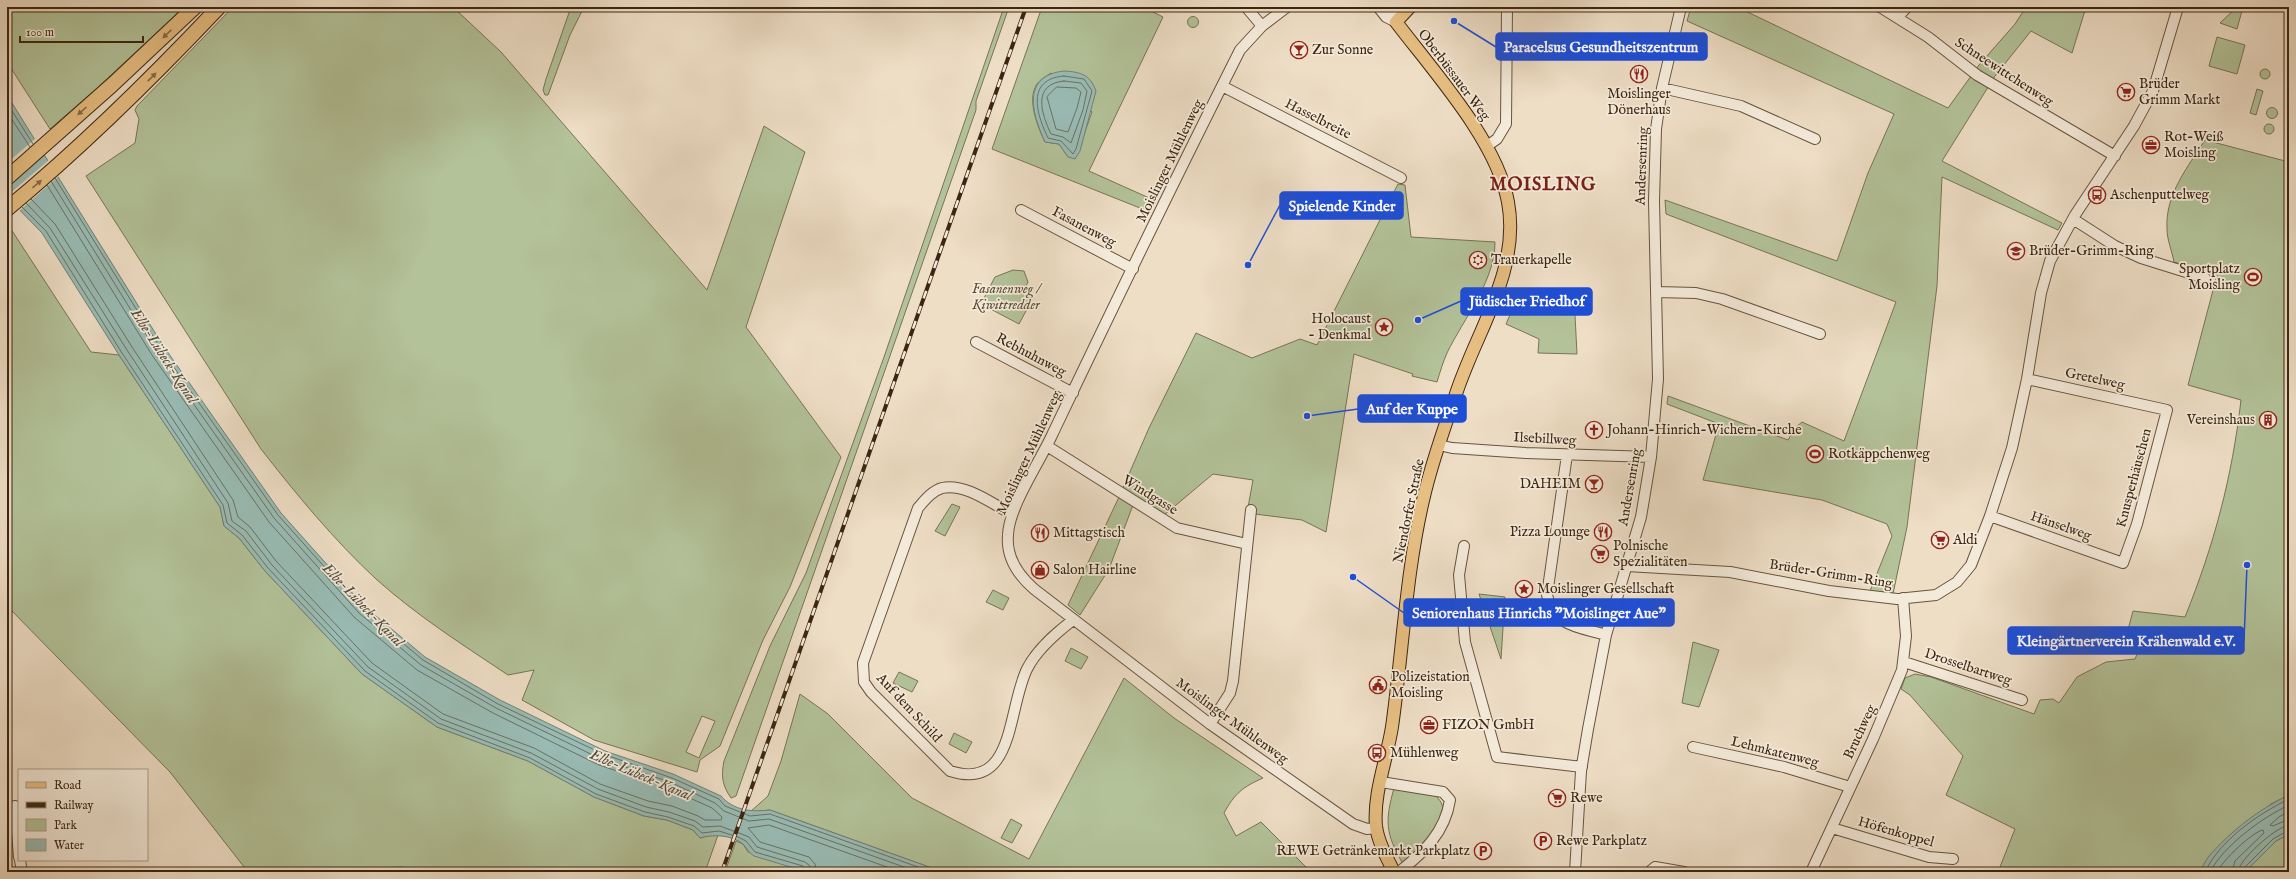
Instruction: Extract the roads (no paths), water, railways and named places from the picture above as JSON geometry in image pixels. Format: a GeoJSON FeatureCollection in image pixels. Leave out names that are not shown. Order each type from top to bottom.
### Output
{"type":"FeatureCollection","features":[{"type":"Feature","properties":{"kind":"highway"},"geometry":{"type":"LineString","coordinates":[[7,178],[112,85],[195,7]]}},
{"type":"Feature","properties":{"kind":"highway"},"geometry":{"type":"LineString","coordinates":[[7,209],[43,179],[124,104],[219,7]]}},
{"type":"Feature","properties":{"kind":"main road"},"geometry":{"type":"LineString","coordinates":[[1396,22],[1410,7]]}},
{"type":"Feature","properties":{"kind":"main road","name":"Oberbüssauer Weg"},"geometry":{"type":"LineString","coordinates":[[1396,22],[1487,146]]}},
{"type":"Feature","properties":{"kind":"main road","name":"Niendorfer Straße"},"geometry":{"type":"LineString","coordinates":[[1376,828],[1376,812],[1391,733],[1418,528],[1425,494],[1457,390],[1506,271],[1509,257],[1511,231],[1508,202],[1503,180],[1487,146]]}},
{"type":"Feature","properties":{"kind":"main road"},"geometry":{"type":"LineString","coordinates":[[1376,828],[1384,852],[1394,872]]}},
{"type":"Feature","properties":{"kind":"street"},"geometry":{"type":"LineString","coordinates":[[1246,7],[1262,26]]}},
{"type":"Feature","properties":{"kind":"street","name":"Moislinger Mühlenweg"},"geometry":{"type":"LineString","coordinates":[[1288,7],[1262,26],[1240,50],[1047,446],[1012,514],[1008,534],[1009,552],[1013,566],[1032,587],[1210,724],[1354,824],[1367,829],[1376,828]]}},
{"type":"Feature","properties":{"kind":"street","name":"Oberbüssauer Weg"},"geometry":{"type":"LineString","coordinates":[[1378,7],[1386,17],[1396,22]]}},
{"type":"Feature","properties":{"kind":"street","name":"Oberbüssauer Weg"},"geometry":{"type":"LineString","coordinates":[[1391,7],[1396,22]]}},
{"type":"Feature","properties":{"kind":"street"},"geometry":{"type":"LineString","coordinates":[[1487,146],[1497,139],[1506,124],[1507,7]]}},
{"type":"Feature","properties":{"kind":"street","name":"Andersenring"},"geometry":{"type":"LineString","coordinates":[[1575,872],[1582,767],[1606,635],[1641,517],[1651,457],[1658,379],[1654,201],[1656,129],[1662,88],[1681,7]]}},
{"type":"Feature","properties":{"kind":"street","name":"Schneewittchenweg"},"geometry":{"type":"LineString","coordinates":[[1880,7],[1898,17],[1977,74],[2115,156]]}},
{"type":"Feature","properties":{"kind":"street"},"geometry":{"type":"LineString","coordinates":[[1898,17],[1907,7]]}},
{"type":"Feature","properties":{"kind":"street","name":"Brüder-Grimm-Ring"},"geometry":{"type":"LineString","coordinates":[[1626,566],[1730,572],[1830,591],[1903,598],[1936,595],[1957,582],[1971,565],[1990,516],[2012,448],[2027,379],[2043,286],[2050,261],[2073,219],[2115,156],[2153,91],[2178,7]]}},
{"type":"Feature","properties":{"kind":"street","name":"Hasselbreite"},"geometry":{"type":"LineString","coordinates":[[1222,86],[1401,178]]}},
{"type":"Feature","properties":{"kind":"street"},"geometry":{"type":"LineString","coordinates":[[1662,88],[1741,106],[1815,139]]}},
{"type":"Feature","properties":{"kind":"street","name":"Fasanenweg"},"geometry":{"type":"LineString","coordinates":[[1021,210],[1133,269]]}},
{"type":"Feature","properties":{"kind":"street"},"geometry":{"type":"LineString","coordinates":[[2073,219],[2115,246],[2141,258],[2205,278]]}},
{"type":"Feature","properties":{"kind":"street"},"geometry":{"type":"LineString","coordinates":[[1657,292],[1696,293],[1722,299],[1820,334]]}},
{"type":"Feature","properties":{"kind":"street","name":"Rebhuhnweg"},"geometry":{"type":"LineString","coordinates":[[976,342],[1073,393]]}},
{"type":"Feature","properties":{"kind":"street","name":"Gretelweg"},"geometry":{"type":"LineString","coordinates":[[2027,379],[2158,407]]}},
{"type":"Feature","properties":{"kind":"street","name":"Knusperhäuschen"},"geometry":{"type":"LineString","coordinates":[[2124,563],[2137,524],[2167,410],[2158,407]]}},
{"type":"Feature","properties":{"kind":"street","name":"Ilsebillweg"},"geometry":{"type":"LineString","coordinates":[[1439,445],[1452,448],[1567,455],[1651,457]]}},
{"type":"Feature","properties":{"kind":"street","name":"Windgasse"},"geometry":{"type":"LineString","coordinates":[[1047,446],[1177,528],[1247,544]]}},
{"type":"Feature","properties":{"kind":"street"},"geometry":{"type":"LineString","coordinates":[[1567,455],[1547,595],[1550,607],[1561,620],[1606,635]]}},
{"type":"Feature","properties":{"kind":"street","name":"Auf dem Schild"},"geometry":{"type":"LineString","coordinates":[[1012,514],[962,488],[942,488],[930,494],[918,508],[863,663],[864,682],[871,692],[950,771],[964,776],[980,775],[995,766],[1004,750],[1020,685],[1028,666],[1044,645],[1073,620]]}},
{"type":"Feature","properties":{"kind":"street"},"geometry":{"type":"LineString","coordinates":[[1210,724],[1230,693],[1233,681],[1251,510]]}},
{"type":"Feature","properties":{"kind":"street","name":"Hänselweg"},"geometry":{"type":"LineString","coordinates":[[1990,516],[2124,563]]}},
{"type":"Feature","properties":{"kind":"street"},"geometry":{"type":"LineString","coordinates":[[1464,546],[1459,576],[1465,642],[1497,757],[1582,767]]}},
{"type":"Feature","properties":{"kind":"street","name":"Bruchweg"},"geometry":{"type":"LineString","coordinates":[[1811,872],[1895,688],[1904,662],[1906,636],[1903,598]]}},
{"type":"Feature","properties":{"kind":"street","name":"Drosselbartweg"},"geometry":{"type":"LineString","coordinates":[[1904,662],[2022,700]]}},
{"type":"Feature","properties":{"kind":"street","name":"Lehmkatenweg"},"geometry":{"type":"LineString","coordinates":[[1693,747],[1784,767],[1850,787]]}},
{"type":"Feature","properties":{"kind":"street"},"geometry":{"type":"LineString","coordinates":[[1381,782],[1443,792],[1450,800],[1448,810],[1432,843],[1418,858],[1399,872]]}},
{"type":"Feature","properties":{"kind":"street"},"geometry":{"type":"LineString","coordinates":[[15,806],[18,844]]}},
{"type":"Feature","properties":{"kind":"street","name":"Höfenkoppel"},"geometry":{"type":"LineString","coordinates":[[1832,828],[1929,857],[1953,859]]}},
{"type":"Feature","properties":{"kind":"street"},"geometry":{"type":"LineString","coordinates":[[20,861],[22,872]]}},
{"type":"Feature","properties":{"kind":"street"},"geometry":{"type":"LineString","coordinates":[[1649,872],[1655,867],[1665,867],[1684,872]]}},
{"type":"Feature","properties":{"kind":"water"},"geometry":{"type":"Polygon","coordinates":[[[1064,71],[1084,75],[1094,85],[1096,91],[1080,151],[1075,159],[1068,157],[1059,144],[1045,142],[1036,119],[1034,108],[1036,88],[1041,80],[1050,74],[1064,71]]]}},
{"type":"Feature","properties":{"kind":"water","name":"Elbe-Lübeck-Kanal"},"geometry":{"type":"Polygon","coordinates":[[[7,95],[164,347],[281,513],[364,606],[425,657],[500,700],[605,751],[673,774],[721,796],[737,808],[757,811],[770,810],[943,872],[807,872],[754,856],[739,841],[728,837],[711,836],[700,838],[693,830],[667,820],[644,816],[594,797],[528,761],[437,727],[362,674],[265,571],[239,538],[224,526],[220,507],[119,355],[42,233],[7,197],[7,95]]]}},
{"type":"Feature","properties":{"kind":"water"},"geometry":{"type":"Polygon","coordinates":[[[2289,795],[2289,834],[2276,841],[2245,872],[2199,872],[2209,856],[2236,829],[2256,814],[2289,795]]]}},
{"type":"Feature","properties":{"kind":"railway"},"geometry":{"type":"LineString","coordinates":[[722,872],[1026,7]]}},
{"type":"Feature","properties":{"kind":"place","name":"Paracelsus Gesundheitszentrum"},"geometry":{"type":"Point","coordinates":[1454,21]}},
{"type":"Feature","properties":{"kind":"place","name":"Zur Sonne"},"geometry":{"type":"Point","coordinates":[1299,50]}},
{"type":"Feature","properties":{"kind":"place","name":"Moislinger Dönerhaus"},"geometry":{"type":"Point","coordinates":[1639,74]}},
{"type":"Feature","properties":{"kind":"place","name":"Brüder Grimm Markt"},"geometry":{"type":"Point","coordinates":[2126,92]}},
{"type":"Feature","properties":{"kind":"place","name":"Rot-Weiß Moisling"},"geometry":{"type":"Point","coordinates":[2151,145]}},
{"type":"Feature","properties":{"kind":"place","name":"Aschenputtelweg"},"geometry":{"type":"Point","coordinates":[2097,195]}},
{"type":"Feature","properties":{"kind":"place","name":"Brüder-Grimm-Ring"},"geometry":{"type":"Point","coordinates":[2016,251]}},
{"type":"Feature","properties":{"kind":"place","name":"Trauerkapelle"},"geometry":{"type":"Point","coordinates":[1478,260]}},
{"type":"Feature","properties":{"kind":"place","name":"Spielende Kinder"},"geometry":{"type":"Point","coordinates":[1248,265]}},
{"type":"Feature","properties":{"kind":"place","name":"Sportplatz Moisling"},"geometry":{"type":"Point","coordinates":[2253,277]}},
{"type":"Feature","properties":{"kind":"place","name":"Jüdischer Friedhof"},"geometry":{"type":"Point","coordinates":[1418,320]}},
{"type":"Feature","properties":{"kind":"place","name":"Holocaust - Denkmal"},"geometry":{"type":"Point","coordinates":[1384,327]}},
{"type":"Feature","properties":{"kind":"place","name":"Auf der Kuppe"},"geometry":{"type":"Point","coordinates":[1307,416]}},
{"type":"Feature","properties":{"kind":"place","name":"Vereinshaus"},"geometry":{"type":"Point","coordinates":[2268,420]}},
{"type":"Feature","properties":{"kind":"place","name":"Johann-Hinrich-Wichern-Kirche"},"geometry":{"type":"Point","coordinates":[1594,430]}},
{"type":"Feature","properties":{"kind":"place","name":"Rotkäppchenweg"},"geometry":{"type":"Point","coordinates":[1815,454]}},
{"type":"Feature","properties":{"kind":"place","name":"DAHEIM"},"geometry":{"type":"Point","coordinates":[1594,484]}},
{"type":"Feature","properties":{"kind":"place","name":"Pizza Lounge"},"geometry":{"type":"Point","coordinates":[1603,532]}},
{"type":"Feature","properties":{"kind":"place","name":"Mittagstisch"},"geometry":{"type":"Point","coordinates":[1040,533]}},
{"type":"Feature","properties":{"kind":"place","name":"Aldi"},"geometry":{"type":"Point","coordinates":[1940,540]}},
{"type":"Feature","properties":{"kind":"place","name":"Polnische Spezialitäten"},"geometry":{"type":"Point","coordinates":[1600,554]}},
{"type":"Feature","properties":{"kind":"place","name":"Kleingärtnerverein Krähenwald e.V."},"geometry":{"type":"Point","coordinates":[2247,565]}},
{"type":"Feature","properties":{"kind":"place","name":"Salon Hairline"},"geometry":{"type":"Point","coordinates":[1040,570]}},
{"type":"Feature","properties":{"kind":"place","name":"Seniorenhaus Hinrichs \"Moislinger Aue\""},"geometry":{"type":"Point","coordinates":[1353,577]}},
{"type":"Feature","properties":{"kind":"place","name":"Moislinger Gesellschaft"},"geometry":{"type":"Point","coordinates":[1524,589]}},
{"type":"Feature","properties":{"kind":"place","name":"Polizeistation Moisling"},"geometry":{"type":"Point","coordinates":[1378,685]}},
{"type":"Feature","properties":{"kind":"place","name":"FIZON GmbH"},"geometry":{"type":"Point","coordinates":[1429,725]}},
{"type":"Feature","properties":{"kind":"place","name":"Mühlenweg"},"geometry":{"type":"Point","coordinates":[1377,753]}},
{"type":"Feature","properties":{"kind":"place","name":"Rewe"},"geometry":{"type":"Point","coordinates":[1557,798]}},
{"type":"Feature","properties":{"kind":"place","name":"Rewe Parkplatz"},"geometry":{"type":"Point","coordinates":[1543,841]}},
{"type":"Feature","properties":{"kind":"place","name":"REWE Getränkemarkt Parkplatz"},"geometry":{"type":"Point","coordinates":[1483,851]}},
{"type":"Feature","properties":{"kind":"district","name":"MOISLING"},"geometry":{"type":"Point","coordinates":[1543,185]}},
{"type":"Feature","properties":{"kind":"park label","name":"Fasanenweg / Kiwittredder"},"geometry":{"type":"Point","coordinates":[1006,298]}}]}
